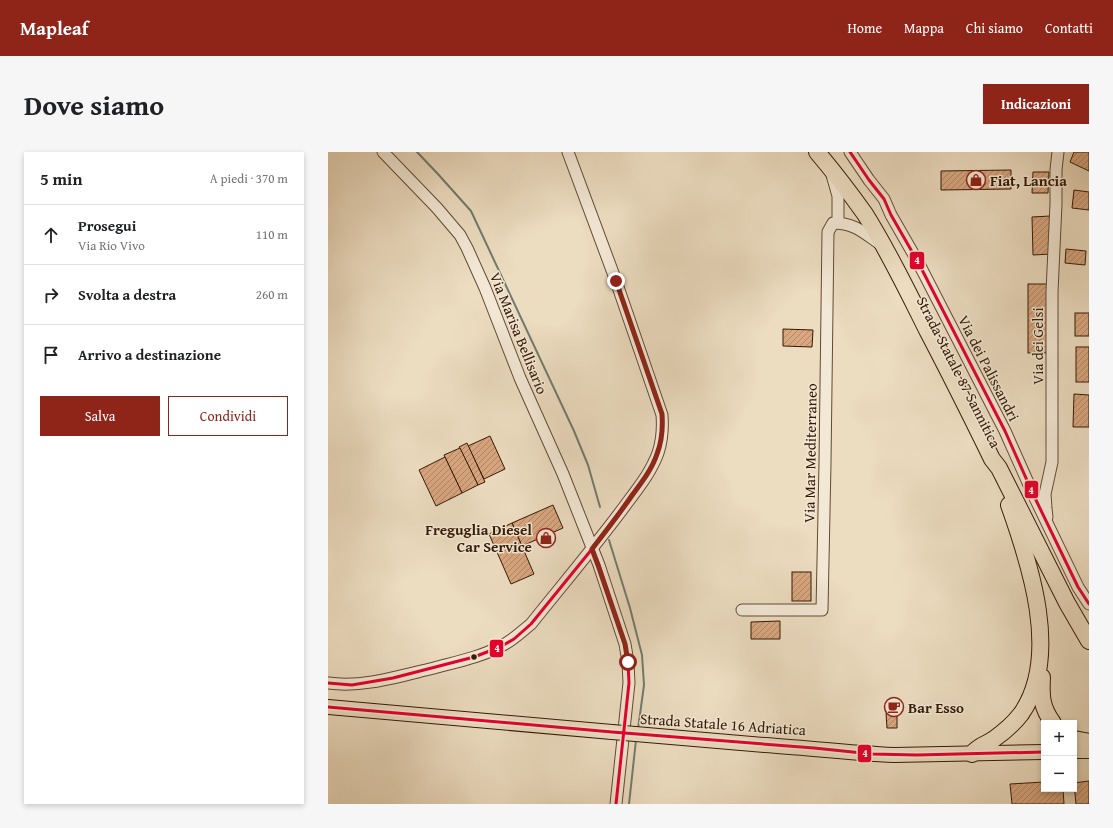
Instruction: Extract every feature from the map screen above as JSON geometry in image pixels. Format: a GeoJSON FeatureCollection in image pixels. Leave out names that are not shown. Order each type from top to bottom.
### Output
{"type":"FeatureCollection","features":[{"type":"Feature","properties":{"kind":"highway","name":"Strada Statale 87 Sannitica"},"geometry":{"type":"LineString","coordinates":[[817,152],[831,168],[865,214],[903,282],[992,459]]}},
{"type":"Feature","properties":{"kind":"highway","name":"Strada Statale 87 Sannitica"},"geometry":{"type":"LineString","coordinates":[[832,152],[871,207],[899,254],[1073,599]]}},
{"type":"Feature","properties":{"kind":"highway"},"geometry":{"type":"LineString","coordinates":[[992,459],[999,468],[1067,603],[1089,640]]}},
{"type":"Feature","properties":{"kind":"highway"},"geometry":{"type":"LineString","coordinates":[[972,754],[977,748],[1002,733],[1020,715],[1031,695],[1036,681],[1040,657],[1038,614],[1033,584],[1018,532],[995,471],[992,459]]}},
{"type":"Feature","properties":{"kind":"highway"},"geometry":{"type":"LineString","coordinates":[[1073,599],[1089,625]]}},
{"type":"Feature","properties":{"kind":"highway"},"geometry":{"type":"LineString","coordinates":[[1073,599],[1089,640]]}},
{"type":"Feature","properties":{"kind":"highway"},"geometry":{"type":"LineString","coordinates":[[1038,668],[1042,676],[1042,697],[1044,706],[1046,713],[1051,720]]}},
{"type":"Feature","properties":{"kind":"highway"},"geometry":{"type":"LineString","coordinates":[[1077,740],[1089,742]]}},
{"type":"Feature","properties":{"kind":"main road","name":"Strada Statale 16 Adriatica"},"geometry":{"type":"LineString","coordinates":[[328,707],[872,754],[916,755],[1041,752]]}},
{"type":"Feature","properties":{"kind":"main road"},"geometry":{"type":"LineString","coordinates":[[1077,751],[1089,751]]}},
{"type":"Feature","properties":{"kind":"street","name":"Via Marisa Bellisario"},"geometry":{"type":"LineString","coordinates":[[383,152],[437,208],[460,235],[467,248],[485,288],[520,378],[563,474],[598,565],[625,644],[628,662],[629,683],[616,804]]}},
{"type":"Feature","properties":{"kind":"street"},"geometry":{"type":"LineString","coordinates":[[328,683],[352,685],[393,678],[474,657],[500,647],[514,639],[531,624],[617,517],[648,474],[658,454],[663,427],[662,414],[568,152]]}},
{"type":"Feature","properties":{"kind":"street","name":"Via dei Palissandri"},"geometry":{"type":"LineString","coordinates":[[850,152],[884,199],[891,215],[918,262],[1005,431],[1034,496],[1078,587],[1089,604]]}},
{"type":"Feature","properties":{"kind":"street","name":"Via dei Gelsi"},"geometry":{"type":"LineString","coordinates":[[1055,538],[1047,516],[1046,494],[1052,462],[1052,292],[1056,170],[1058,152]]}},
{"type":"Feature","properties":{"kind":"street"},"geometry":{"type":"LineString","coordinates":[[831,168],[838,196],[838,223],[859,229],[883,246]]}},
{"type":"Feature","properties":{"kind":"street","name":"Via Mar Mediterraneo"},"geometry":{"type":"LineString","coordinates":[[742,610],[822,610],[826,463],[828,232],[833,223],[838,223]]}},
{"type":"Feature","properties":{"kind":"building"},"geometry":{"type":"Polygon","coordinates":[[[1074,152],[1089,152],[1089,171],[1070,162],[1074,152]]]}},
{"type":"Feature","properties":{"kind":"building","name":"Fiat, Lancia"},"geometry":{"type":"Polygon","coordinates":[[[1011,170],[1011,189],[941,190],[941,171],[1011,170]]]}},
{"type":"Feature","properties":{"kind":"building"},"geometry":{"type":"Polygon","coordinates":[[[1033,172],[1049,172],[1048,193],[1032,193],[1033,172]]]}},
{"type":"Feature","properties":{"kind":"building"},"geometry":{"type":"Polygon","coordinates":[[[1074,190],[1089,192],[1089,210],[1072,208],[1074,190]]]}},
{"type":"Feature","properties":{"kind":"building"},"geometry":{"type":"Polygon","coordinates":[[[1050,216],[1051,254],[1033,255],[1032,217],[1050,216]]]}},
{"type":"Feature","properties":{"kind":"building"},"geometry":{"type":"Polygon","coordinates":[[[1066,249],[1086,251],[1085,265],[1065,263],[1066,249]]]}},
{"type":"Feature","properties":{"kind":"building"},"geometry":{"type":"Polygon","coordinates":[[[1028,284],[1048,284],[1048,353],[1028,353],[1028,284]]]}},
{"type":"Feature","properties":{"kind":"building"},"geometry":{"type":"Polygon","coordinates":[[[1075,313],[1089,313],[1089,336],[1075,336],[1075,313]]]}},
{"type":"Feature","properties":{"kind":"building"},"geometry":{"type":"Polygon","coordinates":[[[783,329],[813,330],[812,347],[783,346],[783,329]]]}},
{"type":"Feature","properties":{"kind":"building"},"geometry":{"type":"Polygon","coordinates":[[[1076,347],[1089,347],[1089,382],[1076,382],[1076,347]]]}},
{"type":"Feature","properties":{"kind":"building"},"geometry":{"type":"Polygon","coordinates":[[[1074,394],[1089,395],[1089,427],[1073,427],[1074,394]]]}},
{"type":"Feature","properties":{"kind":"building"},"geometry":{"type":"Polygon","coordinates":[[[490,436],[505,469],[484,479],[468,446],[490,436]]]}},
{"type":"Feature","properties":{"kind":"building"},"geometry":{"type":"Polygon","coordinates":[[[467,443],[485,482],[478,485],[459,447],[467,443]]]}},
{"type":"Feature","properties":{"kind":"building"},"geometry":{"type":"Polygon","coordinates":[[[460,448],[478,485],[462,493],[444,455],[460,448]]]}},
{"type":"Feature","properties":{"kind":"building"},"geometry":{"type":"Polygon","coordinates":[[[445,457],[462,493],[436,506],[419,470],[445,457]]]}},
{"type":"Feature","properties":{"kind":"building"},"geometry":{"type":"Polygon","coordinates":[[[553,505],[563,528],[522,546],[512,523],[553,505]]]}},
{"type":"Feature","properties":{"kind":"building"},"geometry":{"type":"Polygon","coordinates":[[[512,523],[534,574],[511,584],[489,534],[512,523]]]}},
{"type":"Feature","properties":{"kind":"building"},"geometry":{"type":"Polygon","coordinates":[[[792,572],[811,572],[811,601],[792,601],[792,572]]]}},
{"type":"Feature","properties":{"kind":"building"},"geometry":{"type":"Polygon","coordinates":[[[780,621],[780,639],[751,639],[751,622],[780,621]]]}},
{"type":"Feature","properties":{"kind":"building"},"geometry":{"type":"Polygon","coordinates":[[[886,713],[897,713],[897,728],[887,728],[886,713]]]}},
{"type":"Feature","properties":{"kind":"building"},"geometry":{"type":"Polygon","coordinates":[[[1089,781],[1089,804],[1076,804],[1075,792],[1077,792],[1077,783],[1089,781]]]}},
{"type":"Feature","properties":{"kind":"building"},"geometry":{"type":"Polygon","coordinates":[[[1041,782],[1041,792],[1063,792],[1064,804],[1012,804],[1010,784],[1041,782]]]}},
{"type":"Feature","properties":{"kind":"waterway"},"geometry":{"type":"LineString","coordinates":[[417,152],[471,211],[574,431],[588,465],[600,507]]}},
{"type":"Feature","properties":{"kind":"waterway"},"geometry":{"type":"LineString","coordinates":[[609,540],[630,608],[642,655],[644,685],[638,729]]}},
{"type":"Feature","properties":{"kind":"waterway"},"geometry":{"type":"LineString","coordinates":[[629,804],[636,740]]}},
{"type":"Feature","properties":{"kind":"transit line","name":"4"},"geometry":{"type":"LineString","coordinates":[[850,152],[884,199],[891,215],[918,262],[1005,431],[1034,496],[1078,587],[1089,604]]}},
{"type":"Feature","properties":{"kind":"transit line","name":"4"},"geometry":{"type":"LineString","coordinates":[[328,683],[352,685],[393,678],[474,657],[500,647],[514,639],[531,624],[592,549],[599,565],[625,644],[628,662],[629,683],[616,804]]}},
{"type":"Feature","properties":{"kind":"transit line","name":"4"},"geometry":{"type":"LineString","coordinates":[[328,707],[872,754],[917,755],[1041,752]]}},
{"type":"Feature","properties":{"kind":"place","name":"Fiat, Lancia"},"geometry":{"type":"Point","coordinates":[976,180]}},
{"type":"Feature","properties":{"kind":"place","name":"Freguglia Diesel Car Service"},"geometry":{"type":"Point","coordinates":[546,538]}},
{"type":"Feature","properties":{"kind":"place","name":"Bar Esso"},"geometry":{"type":"Point","coordinates":[894,707]}},
{"type":"Feature","properties":{"kind":"route"},"geometry":{"type":"LineString","coordinates":[[616,281],[662,414],[663,427],[658,454],[648,474],[592,549],[625,644],[628,662]]}}]}
